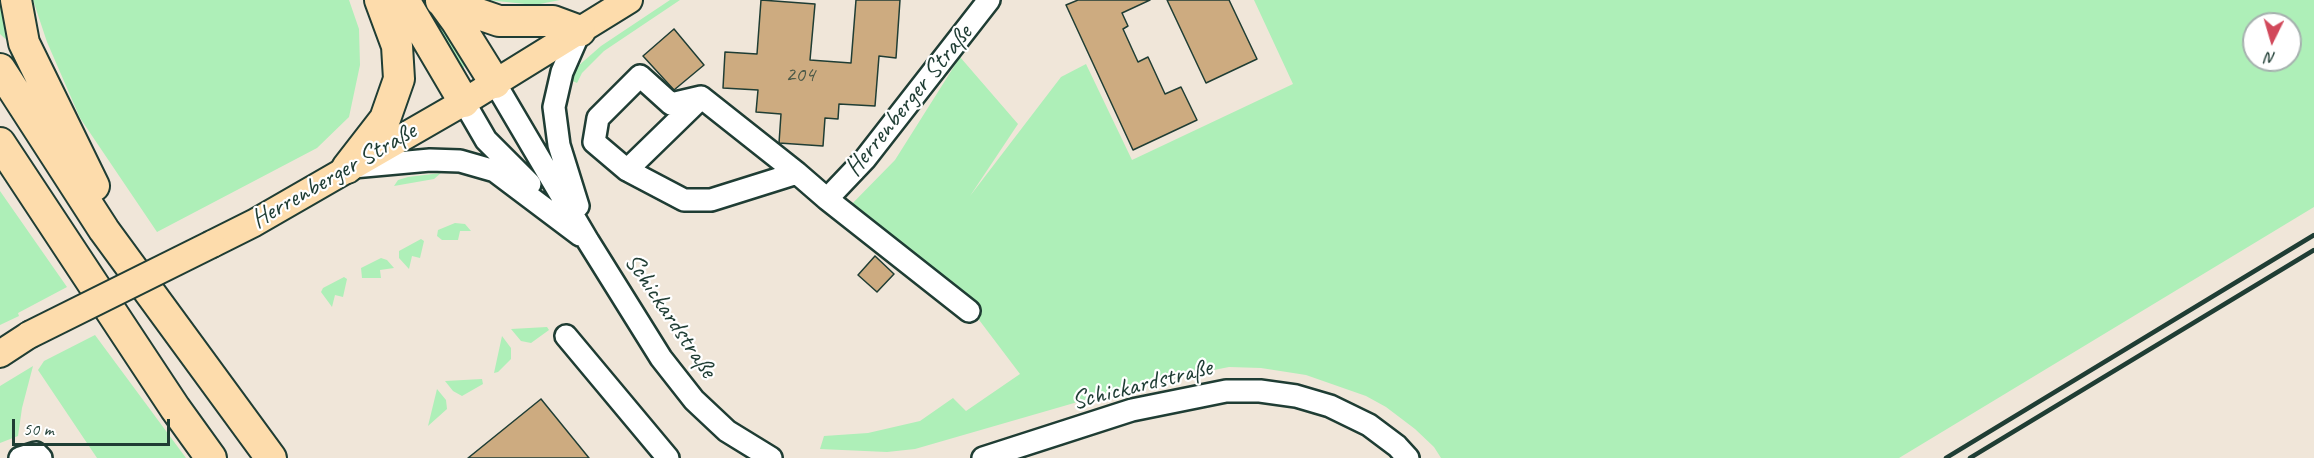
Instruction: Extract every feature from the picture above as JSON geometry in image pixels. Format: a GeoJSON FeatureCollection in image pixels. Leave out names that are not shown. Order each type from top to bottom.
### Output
{"type":"FeatureCollection","features":[{"type":"Feature","properties":{"kind":"highway"},"geometry":{"type":"LineString","coordinates":[[16,0],[24,43],[100,197],[161,306]]}},
{"type":"Feature","properties":{"kind":"highway"},"geometry":{"type":"LineString","coordinates":[[347,168],[385,119],[399,79],[397,46],[380,0]]}},
{"type":"Feature","properties":{"kind":"highway"},"geometry":{"type":"LineString","coordinates":[[404,0],[464,102]]}},
{"type":"Feature","properties":{"kind":"highway"},"geometry":{"type":"LineString","coordinates":[[441,0],[499,21],[553,21],[580,31]]}},
{"type":"Feature","properties":{"kind":"highway"},"geometry":{"type":"LineString","coordinates":[[441,0],[495,83]]}},
{"type":"Feature","properties":{"kind":"highway"},"geometry":{"type":"LineString","coordinates":[[0,69],[104,230],[271,458]]}},
{"type":"Feature","properties":{"kind":"highway"},"geometry":{"type":"LineString","coordinates":[[0,143],[175,408],[211,458]]}},
{"type":"Feature","properties":{"kind":"highway"},"geometry":{"type":"LineString","coordinates":[[0,176],[24,212],[57,230]]}},
{"type":"Feature","properties":{"kind":"main road","name":"Herrenberger Straße"},"geometry":{"type":"LineString","coordinates":[[0,354],[29,335],[254,223],[464,102],[629,0]]}},
{"type":"Feature","properties":{"kind":"main road","name":"Herrenberger Straße"},"geometry":{"type":"LineString","coordinates":[[0,344],[29,335]]}},
{"type":"Feature","properties":{"kind":"street","name":"Herrenberger Straße"},"geometry":{"type":"LineString","coordinates":[[827,199],[865,159],[989,0]]}},
{"type":"Feature","properties":{"kind":"street"},"geometry":{"type":"LineString","coordinates":[[580,31],[562,72],[554,107],[554,119],[588,241]]}},
{"type":"Feature","properties":{"kind":"street"},"geometry":{"type":"LineString","coordinates":[[701,97],[671,104],[640,76],[598,118],[594,142],[627,170],[684,200],[711,200],[797,173]]}},
{"type":"Feature","properties":{"kind":"street","name":"Schickardstraße"},"geometry":{"type":"LineString","coordinates":[[495,83],[588,241],[661,357],[694,400],[726,431],[771,458]]}},
{"type":"Feature","properties":{"kind":"street"},"geometry":{"type":"LineString","coordinates":[[701,97],[969,311]]}},
{"type":"Feature","properties":{"kind":"street"},"geometry":{"type":"LineString","coordinates":[[627,170],[701,97]]}},
{"type":"Feature","properties":{"kind":"street","name":"Schickardstraße"},"geometry":{"type":"LineString","coordinates":[[464,102],[486,140],[588,241]]}},
{"type":"Feature","properties":{"kind":"street"},"geometry":{"type":"LineString","coordinates":[[347,168],[430,160],[460,161],[495,171],[588,241]]}},
{"type":"Feature","properties":{"kind":"street"},"geometry":{"type":"LineString","coordinates":[[566,336],[668,458]]}},
{"type":"Feature","properties":{"kind":"street","name":"Schickardstraße"},"geometry":{"type":"LineString","coordinates":[[983,458],[1132,410],[1215,393],[1260,391],[1296,396],[1330,405],[1369,425],[1397,446],[1408,458]]}},
{"type":"Feature","properties":{"kind":"street"},"geometry":{"type":"LineString","coordinates":[[20,458],[36,453],[41,458]]}},
{"type":"Feature","properties":{"kind":"green space"},"geometry":{"type":"Polygon","coordinates":[[[0,0],[3,0],[12,45],[0,34],[0,0]]]}},
{"type":"Feature","properties":{"kind":"green space"},"geometry":{"type":"Polygon","coordinates":[[[33,0],[349,0],[359,29],[360,65],[349,117],[317,148],[157,232],[80,118],[47,42],[33,0]]]}},
{"type":"Feature","properties":{"kind":"green space"},"geometry":{"type":"Polygon","coordinates":[[[487,0],[560,0],[535,5],[487,0]]]}},
{"type":"Feature","properties":{"kind":"green space"},"geometry":{"type":"Polygon","coordinates":[[[670,0],[680,0],[604,51],[582,73],[577,83],[570,80],[577,67],[601,46],[670,0]]]}},
{"type":"Feature","properties":{"kind":"green space"},"geometry":{"type":"Polygon","coordinates":[[[1254,0],[2314,0],[2314,207],[1899,458],[1441,458],[1434,447],[1415,429],[1386,407],[1366,396],[1306,375],[1261,368],[1229,367],[1133,386],[915,449],[887,452],[820,449],[824,436],[868,433],[920,421],[953,398],[966,411],[1020,374],[967,304],[845,211],[895,160],[960,57],[1018,124],[970,196],[1061,77],[1086,64],[1132,160],[1293,84],[1254,0]]]}},
{"type":"Feature","properties":{"kind":"green space"},"geometry":{"type":"Polygon","coordinates":[[[431,7],[467,51],[464,68],[453,60],[443,42],[431,15],[431,7]]]}},
{"type":"Feature","properties":{"kind":"green space"},"geometry":{"type":"Polygon","coordinates":[[[441,173],[434,179],[394,186],[398,180],[408,177],[441,173]]]}},
{"type":"Feature","properties":{"kind":"green space"},"geometry":{"type":"Polygon","coordinates":[[[0,191],[67,287],[0,325],[0,191]]]}},
{"type":"Feature","properties":{"kind":"green space"},"geometry":{"type":"Polygon","coordinates":[[[455,223],[465,224],[471,231],[460,231],[458,240],[442,240],[437,236],[438,230],[455,223]]]}},
{"type":"Feature","properties":{"kind":"green space"},"geometry":{"type":"Polygon","coordinates":[[[421,239],[424,241],[420,258],[412,256],[409,269],[399,258],[399,251],[421,239]]]}},
{"type":"Feature","properties":{"kind":"green space"},"geometry":{"type":"Polygon","coordinates":[[[381,258],[387,260],[394,268],[380,270],[381,278],[362,278],[361,268],[381,258]]]}},
{"type":"Feature","properties":{"kind":"green space"},"geometry":{"type":"Polygon","coordinates":[[[344,277],[347,279],[343,297],[335,295],[332,307],[321,292],[323,288],[344,277]]]}},
{"type":"Feature","properties":{"kind":"green space"},"geometry":{"type":"Polygon","coordinates":[[[547,327],[549,330],[531,343],[521,341],[511,329],[547,327]]]}},
{"type":"Feature","properties":{"kind":"green space"},"geometry":{"type":"Polygon","coordinates":[[[95,335],[186,458],[97,458],[38,370],[44,361],[95,335]]]}},
{"type":"Feature","properties":{"kind":"green space"},"geometry":{"type":"Polygon","coordinates":[[[502,336],[511,348],[511,359],[494,373],[502,336]]]}},
{"type":"Feature","properties":{"kind":"green space"},"geometry":{"type":"Polygon","coordinates":[[[33,366],[22,408],[18,436],[0,443],[0,386],[33,366]]]}},
{"type":"Feature","properties":{"kind":"green space"},"geometry":{"type":"Polygon","coordinates":[[[482,379],[483,384],[462,396],[453,391],[445,381],[482,379]]]}},
{"type":"Feature","properties":{"kind":"green space"},"geometry":{"type":"Polygon","coordinates":[[[437,389],[446,400],[447,409],[428,426],[437,389]]]}},
{"type":"Feature","properties":{"kind":"building"},"geometry":{"type":"Polygon","coordinates":[[[761,0],[815,4],[810,60],[851,63],[856,0],[900,0],[896,58],[879,56],[875,106],[839,104],[838,119],[825,118],[823,146],[779,143],[781,114],[756,112],[758,90],[723,88],[725,52],[757,54],[761,0]]]}},
{"type":"Feature","properties":{"kind":"building"},"geometry":{"type":"Polygon","coordinates":[[[1078,0],[1150,0],[1122,13],[1128,26],[1123,29],[1138,62],[1148,57],[1165,94],[1181,87],[1197,120],[1133,150],[1066,5],[1078,0]]]}},
{"type":"Feature","properties":{"kind":"building"},"geometry":{"type":"Polygon","coordinates":[[[1167,0],[1229,0],[1257,59],[1206,83],[1167,0]]]}},
{"type":"Feature","properties":{"kind":"building"},"geometry":{"type":"Polygon","coordinates":[[[674,29],[704,65],[674,90],[643,56],[674,29]]]}},
{"type":"Feature","properties":{"kind":"building"},"geometry":{"type":"Polygon","coordinates":[[[875,256],[894,274],[877,292],[858,275],[875,256]]]}},
{"type":"Feature","properties":{"kind":"building"},"geometry":{"type":"Polygon","coordinates":[[[541,399],[589,458],[468,458],[541,399]]]}},
{"type":"Feature","properties":{"kind":"railway"},"geometry":{"type":"LineString","coordinates":[[1946,458],[2314,235]]}},
{"type":"Feature","properties":{"kind":"railway"},"geometry":{"type":"LineString","coordinates":[[1970,458],[2314,250]]}}]}
